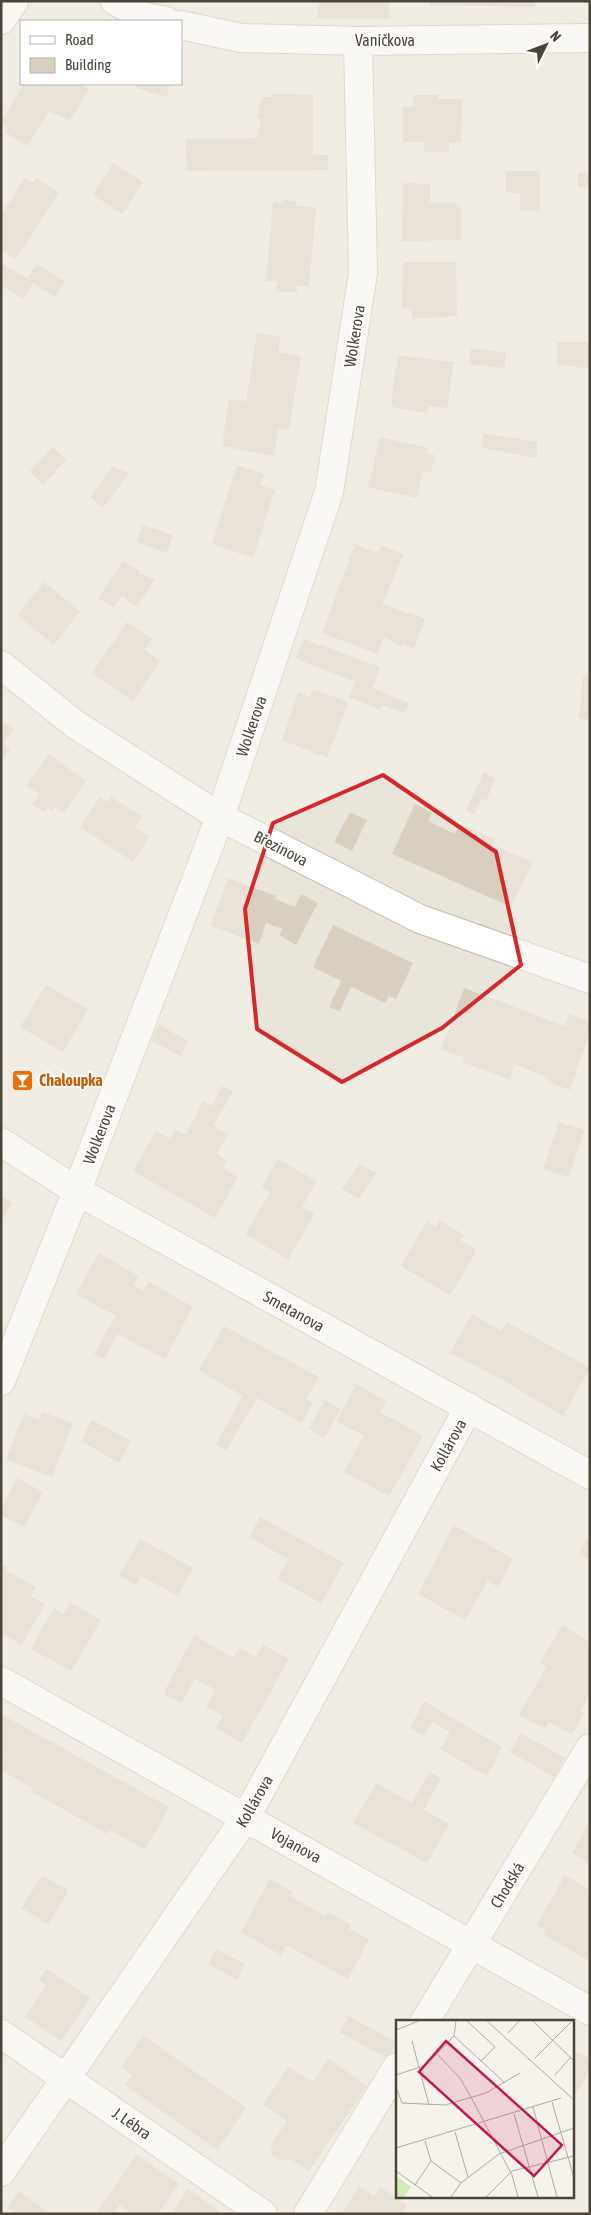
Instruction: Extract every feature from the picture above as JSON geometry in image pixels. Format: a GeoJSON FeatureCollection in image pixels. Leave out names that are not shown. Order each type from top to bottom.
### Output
{"type":"FeatureCollection","features":[{"type":"Feature","properties":{"kind":"street"},"geometry":{"type":"LineString","coordinates":[[1,20],[14,1]]}},
{"type":"Feature","properties":{"kind":"street"},"geometry":{"type":"LineString","coordinates":[[115,1],[145,17],[161,20]]}},
{"type":"Feature","properties":{"kind":"street","name":"Vaníčkova"},"geometry":{"type":"LineString","coordinates":[[182,25],[241,38],[358,41],[590,38]]}},
{"type":"Feature","properties":{"kind":"street","name":"Wolkerova"},"geometry":{"type":"LineString","coordinates":[[1,1381],[77,1191],[220,817],[329,492],[364,273],[358,41]]}},
{"type":"Feature","properties":{"kind":"street","name":"Březinova"},"geometry":{"type":"LineString","coordinates":[[1,665],[76,725],[220,817],[420,919],[590,979]]}},
{"type":"Feature","properties":{"kind":"street","name":"Smetanova"},"geometry":{"type":"LineString","coordinates":[[1,1142],[77,1191],[590,1475]]}},
{"type":"Feature","properties":{"kind":"street","name":"Kollárova"},"geometry":{"type":"LineString","coordinates":[[1,2172],[246,1817],[469,1407]]}},
{"type":"Feature","properties":{"kind":"street","name":"Vojanova"},"geometry":{"type":"LineString","coordinates":[[1,1681],[590,2011]]}},
{"type":"Feature","properties":{"kind":"street","name":"Chodská"},"geometry":{"type":"LineString","coordinates":[[426,2020],[590,1748]]}},
{"type":"Feature","properties":{"kind":"street","name":"J. Lébra"},"geometry":{"type":"LineString","coordinates":[[1,2034],[263,2214]]}},
{"type":"Feature","properties":{"kind":"street"},"geometry":{"type":"LineString","coordinates":[[308,2214],[396,2069]]}},
{"type":"Feature","properties":{"kind":"highlighted area"},"geometry":{"type":"Polygon","coordinates":[[[383,775],[496,852],[521,965],[442,1028],[342,1082],[257,1029],[245,909],[273,823],[383,775]]]}},
{"type":"Feature","properties":{"kind":"shaded area"},"geometry":{"type":"Polygon","coordinates":[[[1,1],[590,1],[590,2214],[1,2214],[1,1]]]}},
{"type":"Feature","properties":{"kind":"building"},"geometry":{"type":"Polygon","coordinates":[[[319,1],[389,1],[389,19],[317,18],[319,1]]]}},
{"type":"Feature","properties":{"kind":"building"},"geometry":{"type":"Polygon","coordinates":[[[430,1],[535,1],[535,7],[430,5],[430,1]]]}},
{"type":"Feature","properties":{"kind":"building"},"geometry":{"type":"Polygon","coordinates":[[[23,85],[82,85],[89,89],[70,120],[49,112],[27,146],[5,132],[8,127],[1,122],[23,85]]]}},
{"type":"Feature","properties":{"kind":"building"},"geometry":{"type":"Polygon","coordinates":[[[137,85],[170,85],[167,97],[136,88],[137,85]]]}},
{"type":"Feature","properties":{"kind":"building"},"geometry":{"type":"Polygon","coordinates":[[[273,94],[313,95],[313,155],[328,155],[328,170],[187,171],[185,139],[257,138],[261,119],[257,118],[260,102],[262,97],[272,97],[273,94]]]}},
{"type":"Feature","properties":{"kind":"building"},"geometry":{"type":"Polygon","coordinates":[[[413,95],[438,95],[438,99],[462,99],[461,143],[449,142],[449,152],[424,152],[424,142],[403,142],[403,107],[413,107],[413,95]]]}},
{"type":"Feature","properties":{"kind":"building"},"geometry":{"type":"Polygon","coordinates":[[[113,163],[143,182],[122,214],[93,195],[113,163]]]}},
{"type":"Feature","properties":{"kind":"building"},"geometry":{"type":"Polygon","coordinates":[[[506,171],[540,171],[540,211],[520,210],[520,193],[506,192],[506,171]]]}},
{"type":"Feature","properties":{"kind":"building"},"geometry":{"type":"Polygon","coordinates":[[[578,173],[590,173],[590,187],[578,187],[578,173]]]}},
{"type":"Feature","properties":{"kind":"building"},"geometry":{"type":"Polygon","coordinates":[[[25,178],[33,183],[36,178],[59,192],[16,259],[1,250],[1,215],[25,178]]]}},
{"type":"Feature","properties":{"kind":"building"},"geometry":{"type":"Polygon","coordinates":[[[403,183],[430,184],[430,202],[457,203],[457,207],[461,207],[461,240],[402,241],[403,183]]]}},
{"type":"Feature","properties":{"kind":"building"},"geometry":{"type":"Polygon","coordinates":[[[283,200],[296,201],[296,206],[316,208],[309,286],[297,286],[297,293],[276,291],[277,281],[266,281],[273,202],[283,203],[283,200]]]}},
{"type":"Feature","properties":{"kind":"building"},"geometry":{"type":"Polygon","coordinates":[[[403,262],[456,262],[457,316],[412,319],[412,309],[402,308],[403,262]]]}},
{"type":"Feature","properties":{"kind":"building"},"geometry":{"type":"Polygon","coordinates":[[[1,263],[27,278],[37,264],[65,282],[55,297],[33,283],[23,299],[1,285],[1,263]]]}},
{"type":"Feature","properties":{"kind":"building"},"geometry":{"type":"Polygon","coordinates":[[[257,333],[281,337],[278,352],[301,356],[289,430],[278,429],[274,456],[222,446],[229,399],[246,401],[257,333]]]}},
{"type":"Feature","properties":{"kind":"building"},"geometry":{"type":"Polygon","coordinates":[[[557,342],[590,342],[590,369],[557,364],[557,342]]]}},
{"type":"Feature","properties":{"kind":"building"},"geometry":{"type":"Polygon","coordinates":[[[471,348],[506,353],[505,368],[469,364],[471,348]]]}},
{"type":"Feature","properties":{"kind":"building"},"geometry":{"type":"Polygon","coordinates":[[[398,355],[454,362],[447,408],[429,406],[428,413],[393,407],[391,402],[398,355]]]}},
{"type":"Feature","properties":{"kind":"building"},"geometry":{"type":"Polygon","coordinates":[[[484,433],[537,442],[537,458],[482,448],[484,433]]]}},
{"type":"Feature","properties":{"kind":"building"},"geometry":{"type":"Polygon","coordinates":[[[380,437],[428,448],[427,454],[435,455],[431,473],[423,471],[417,498],[368,487],[380,437]]]}},
{"type":"Feature","properties":{"kind":"building"},"geometry":{"type":"Polygon","coordinates":[[[53,447],[66,460],[43,485],[30,471],[53,447]]]}},
{"type":"Feature","properties":{"kind":"building"},"geometry":{"type":"Polygon","coordinates":[[[237,465],[264,474],[260,485],[275,490],[253,558],[212,544],[237,465]]]}},
{"type":"Feature","properties":{"kind":"building"},"geometry":{"type":"Polygon","coordinates":[[[112,467],[129,473],[103,508],[90,497],[112,467]]]}},
{"type":"Feature","properties":{"kind":"building"},"geometry":{"type":"Polygon","coordinates":[[[142,525],[173,535],[167,553],[137,542],[142,525]]]}},
{"type":"Feature","properties":{"kind":"building"},"geometry":{"type":"Polygon","coordinates":[[[355,544],[378,553],[381,545],[404,554],[382,604],[425,619],[414,648],[402,644],[401,647],[384,636],[377,654],[322,633],[355,544]]]}},
{"type":"Feature","properties":{"kind":"building"},"geometry":{"type":"Polygon","coordinates":[[[123,561],[139,571],[138,573],[155,579],[137,607],[122,596],[113,608],[98,598],[123,561]]]}},
{"type":"Feature","properties":{"kind":"building"},"geometry":{"type":"Polygon","coordinates":[[[44,582],[80,611],[54,645],[17,615],[44,582]]]}},
{"type":"Feature","properties":{"kind":"building"},"geometry":{"type":"Polygon","coordinates":[[[127,622],[152,639],[145,650],[160,661],[133,701],[92,673],[127,622]]]}},
{"type":"Feature","properties":{"kind":"building"},"geometry":{"type":"Polygon","coordinates":[[[304,639],[380,667],[372,688],[409,703],[404,713],[382,705],[380,709],[349,698],[355,682],[365,685],[296,659],[304,639]]]}},
{"type":"Feature","properties":{"kind":"building"},"geometry":{"type":"Polygon","coordinates":[[[583,675],[590,675],[590,719],[579,719],[583,675]]]}},
{"type":"Feature","properties":{"kind":"building"},"geometry":{"type":"Polygon","coordinates":[[[313,689],[348,702],[327,758],[282,740],[298,693],[310,697],[313,689]]]}},
{"type":"Feature","properties":{"kind":"building"},"geometry":{"type":"Polygon","coordinates":[[[1,720],[14,729],[3,744],[10,750],[1,761],[1,720]]]}},
{"type":"Feature","properties":{"kind":"building"},"geometry":{"type":"Polygon","coordinates":[[[49,754],[86,781],[64,813],[55,806],[52,811],[47,808],[44,812],[32,804],[39,794],[26,786],[49,754]]]}},
{"type":"Feature","properties":{"kind":"building"},"geometry":{"type":"Polygon","coordinates":[[[484,772],[495,779],[486,801],[481,799],[474,815],[466,810],[484,772]]]}},
{"type":"Feature","properties":{"kind":"building"},"geometry":{"type":"Polygon","coordinates":[[[100,797],[108,802],[111,797],[142,816],[135,827],[149,837],[133,862],[80,827],[100,797]]]}},
{"type":"Feature","properties":{"kind":"building"},"geometry":{"type":"Polygon","coordinates":[[[415,804],[432,813],[428,821],[455,834],[460,824],[496,840],[493,845],[533,862],[511,907],[392,854],[415,804]]]}},
{"type":"Feature","properties":{"kind":"building"},"geometry":{"type":"Polygon","coordinates":[[[350,812],[367,820],[352,851],[334,842],[350,812]]]}},
{"type":"Feature","properties":{"kind":"building"},"geometry":{"type":"Polygon","coordinates":[[[228,878],[276,896],[275,899],[295,907],[301,894],[318,903],[296,945],[279,935],[283,929],[266,923],[259,944],[211,926],[228,878]]]}},
{"type":"Feature","properties":{"kind":"building"},"geometry":{"type":"Polygon","coordinates":[[[333,925],[413,963],[396,999],[389,996],[385,1003],[351,987],[340,1011],[329,1007],[341,981],[313,967],[333,925]]]}},
{"type":"Feature","properties":{"kind":"building"},"geometry":{"type":"Polygon","coordinates":[[[46,985],[88,1009],[63,1052],[20,1027],[46,985]]]}},
{"type":"Feature","properties":{"kind":"building"},"geometry":{"type":"Polygon","coordinates":[[[464,988],[565,1026],[569,1014],[590,1022],[590,1030],[570,1090],[548,1082],[549,1078],[514,1064],[510,1080],[462,1062],[463,1057],[441,1049],[464,988]]]}},
{"type":"Feature","properties":{"kind":"building"},"geometry":{"type":"Polygon","coordinates":[[[159,1024],[187,1041],[181,1056],[152,1041],[159,1024]]]}},
{"type":"Feature","properties":{"kind":"building"},"geometry":{"type":"Polygon","coordinates":[[[222,1086],[233,1092],[213,1126],[228,1134],[217,1154],[227,1160],[223,1168],[238,1177],[215,1218],[133,1171],[156,1131],[170,1139],[175,1130],[186,1135],[203,1101],[212,1106],[222,1086]]]}},
{"type":"Feature","properties":{"kind":"building"},"geometry":{"type":"Polygon","coordinates":[[[559,1122],[584,1130],[569,1177],[543,1169],[559,1122]]]}},
{"type":"Feature","properties":{"kind":"building"},"geometry":{"type":"Polygon","coordinates":[[[278,1159],[317,1181],[302,1207],[314,1214],[288,1260],[246,1234],[270,1192],[262,1187],[278,1159]]]}},
{"type":"Feature","properties":{"kind":"building"},"geometry":{"type":"Polygon","coordinates":[[[359,1164],[376,1173],[359,1199],[342,1189],[359,1164]]]}},
{"type":"Feature","properties":{"kind":"building"},"geometry":{"type":"Polygon","coordinates":[[[1,1195],[13,1203],[1,1220],[1,1195]]]}},
{"type":"Feature","properties":{"kind":"building"},"geometry":{"type":"Polygon","coordinates":[[[440,1220],[464,1235],[461,1241],[477,1250],[450,1295],[401,1266],[427,1222],[436,1227],[440,1220]]]}},
{"type":"Feature","properties":{"kind":"building"},"geometry":{"type":"Polygon","coordinates":[[[99,1253],[139,1276],[134,1285],[144,1291],[149,1282],[193,1307],[165,1359],[118,1334],[104,1359],[94,1354],[116,1316],[76,1294],[99,1253]]]}},
{"type":"Feature","properties":{"kind":"building"},"geometry":{"type":"Polygon","coordinates":[[[472,1314],[502,1331],[507,1322],[590,1368],[563,1416],[503,1380],[450,1353],[472,1314]]]}},
{"type":"Feature","properties":{"kind":"building"},"geometry":{"type":"Polygon","coordinates":[[[224,1326],[319,1377],[306,1399],[313,1403],[302,1423],[257,1398],[226,1451],[216,1444],[243,1396],[199,1370],[224,1326]]]}},
{"type":"Feature","properties":{"kind":"building"},"geometry":{"type":"Polygon","coordinates":[[[356,1384],[386,1401],[380,1412],[423,1436],[389,1496],[344,1472],[364,1436],[337,1421],[356,1384]]]}},
{"type":"Feature","properties":{"kind":"building"},"geometry":{"type":"Polygon","coordinates":[[[325,1400],[340,1410],[324,1439],[309,1428],[325,1400]]]}},
{"type":"Feature","properties":{"kind":"building"},"geometry":{"type":"Polygon","coordinates":[[[42,1412],[73,1423],[52,1477],[6,1460],[24,1414],[39,1420],[42,1412]]]}},
{"type":"Feature","properties":{"kind":"building"},"geometry":{"type":"Polygon","coordinates":[[[92,1420],[131,1441],[119,1463],[81,1441],[92,1420]]]}},
{"type":"Feature","properties":{"kind":"building"},"geometry":{"type":"Polygon","coordinates":[[[17,1478],[43,1492],[24,1527],[1,1515],[1,1508],[17,1478]]]}},
{"type":"Feature","properties":{"kind":"building"},"geometry":{"type":"Polygon","coordinates":[[[260,1517],[344,1563],[321,1603],[278,1579],[288,1559],[249,1537],[260,1517]]]}},
{"type":"Feature","properties":{"kind":"building"},"geometry":{"type":"Polygon","coordinates":[[[454,1525],[513,1559],[498,1588],[488,1580],[465,1620],[418,1594],[454,1525]]]}},
{"type":"Feature","properties":{"kind":"building"},"geometry":{"type":"Polygon","coordinates":[[[590,1535],[590,1560],[579,1554],[590,1535]]]}},
{"type":"Feature","properties":{"kind":"building"},"geometry":{"type":"Polygon","coordinates":[[[141,1539],[193,1568],[178,1596],[141,1576],[136,1585],[119,1576],[141,1539]]]}},
{"type":"Feature","properties":{"kind":"building"},"geometry":{"type":"Polygon","coordinates":[[[1,1563],[8,1567],[6,1570],[36,1587],[31,1596],[45,1604],[22,1645],[1,1633],[1,1563]]]}},
{"type":"Feature","properties":{"kind":"building"},"geometry":{"type":"Polygon","coordinates":[[[70,1603],[101,1620],[71,1671],[31,1649],[54,1608],[64,1614],[70,1603]]]}},
{"type":"Feature","properties":{"kind":"building"},"geometry":{"type":"Polygon","coordinates":[[[562,1625],[590,1642],[590,1693],[580,1711],[584,1712],[572,1735],[549,1722],[545,1729],[519,1715],[546,1667],[540,1663],[562,1625]]]}},
{"type":"Feature","properties":{"kind":"building"},"geometry":{"type":"Polygon","coordinates":[[[194,1635],[233,1658],[240,1648],[256,1657],[263,1645],[289,1659],[242,1743],[216,1728],[223,1716],[206,1707],[216,1690],[195,1679],[181,1703],[163,1694],[194,1635]]]}},
{"type":"Feature","properties":{"kind":"building"},"geometry":{"type":"Polygon","coordinates":[[[424,1701],[502,1747],[487,1776],[440,1749],[450,1732],[433,1722],[424,1736],[410,1728],[424,1701]]]}},
{"type":"Feature","properties":{"kind":"building"},"geometry":{"type":"Polygon","coordinates":[[[1,1714],[169,1807],[145,1850],[110,1830],[107,1834],[31,1791],[32,1788],[1,1770],[1,1761],[4,1755],[1,1754],[1,1714]]]}},
{"type":"Feature","properties":{"kind":"building"},"geometry":{"type":"Polygon","coordinates":[[[521,1733],[565,1758],[554,1777],[510,1752],[521,1733]]]}},
{"type":"Feature","properties":{"kind":"building"},"geometry":{"type":"Polygon","coordinates":[[[429,1772],[441,1778],[424,1810],[449,1824],[427,1863],[353,1823],[376,1783],[412,1803],[429,1772]]]}},
{"type":"Feature","properties":{"kind":"building"},"geometry":{"type":"Polygon","coordinates":[[[590,1822],[590,1863],[572,1853],[590,1822]]]}},
{"type":"Feature","properties":{"kind":"building"},"geometry":{"type":"Polygon","coordinates":[[[565,1875],[590,1890],[590,1961],[544,1935],[547,1930],[537,1925],[565,1875]]]}},
{"type":"Feature","properties":{"kind":"building"},"geometry":{"type":"Polygon","coordinates":[[[42,1876],[69,1890],[48,1924],[21,1908],[42,1876]]]}},
{"type":"Feature","properties":{"kind":"building"},"geometry":{"type":"Polygon","coordinates":[[[270,1879],[293,1892],[290,1896],[326,1916],[328,1912],[351,1925],[349,1929],[369,1940],[348,1979],[286,1945],[281,1955],[241,1932],[270,1879]]]}},
{"type":"Feature","properties":{"kind":"building"},"geometry":{"type":"Polygon","coordinates":[[[216,1949],[245,1964],[237,1980],[208,1964],[216,1949]]]}},
{"type":"Feature","properties":{"kind":"building"},"geometry":{"type":"Polygon","coordinates":[[[47,1969],[90,1998],[61,2041],[25,2017],[46,1985],[39,1980],[47,1969]]]}},
{"type":"Feature","properties":{"kind":"building"},"geometry":{"type":"Polygon","coordinates":[[[349,2016],[396,2042],[396,2044],[387,2058],[339,2032],[349,2016]]]}},
{"type":"Feature","properties":{"kind":"building"},"geometry":{"type":"Polygon","coordinates":[[[143,2035],[246,2108],[217,2150],[125,2085],[132,2075],[121,2067],[143,2035]]]}},
{"type":"Feature","properties":{"kind":"building"},"geometry":{"type":"Polygon","coordinates":[[[574,2050],[590,2059],[590,2070],[575,2095],[574,2050]]]}},
{"type":"Feature","properties":{"kind":"building"},"geometry":{"type":"Polygon","coordinates":[[[329,2059],[367,2086],[309,2171],[291,2159],[281,2161],[272,2155],[271,2145],[287,2121],[263,2104],[289,2067],[313,2082],[329,2059]]]}},
{"type":"Feature","properties":{"kind":"building"},"geometry":{"type":"Polygon","coordinates":[[[137,2155],[179,2184],[158,2214],[133,2214],[111,2199],[119,2206],[113,2214],[95,2214],[137,2155]]]}},
{"type":"Feature","properties":{"kind":"building"},"geometry":{"type":"Polygon","coordinates":[[[359,2186],[374,2196],[380,2187],[407,2205],[402,2214],[341,2214],[359,2186]]]}},
{"type":"Feature","properties":{"kind":"building"},"geometry":{"type":"Polygon","coordinates":[[[188,2189],[219,2211],[217,2214],[171,2214],[188,2189]]]}},
{"type":"Feature","properties":{"kind":"building"},"geometry":{"type":"Polygon","coordinates":[[[19,2191],[51,2214],[16,2214],[7,2208],[19,2191]]]}},
{"type":"Feature","properties":{"kind":"place","name":"Chaloupka"},"geometry":{"type":"Point","coordinates":[23,1080]}}]}
